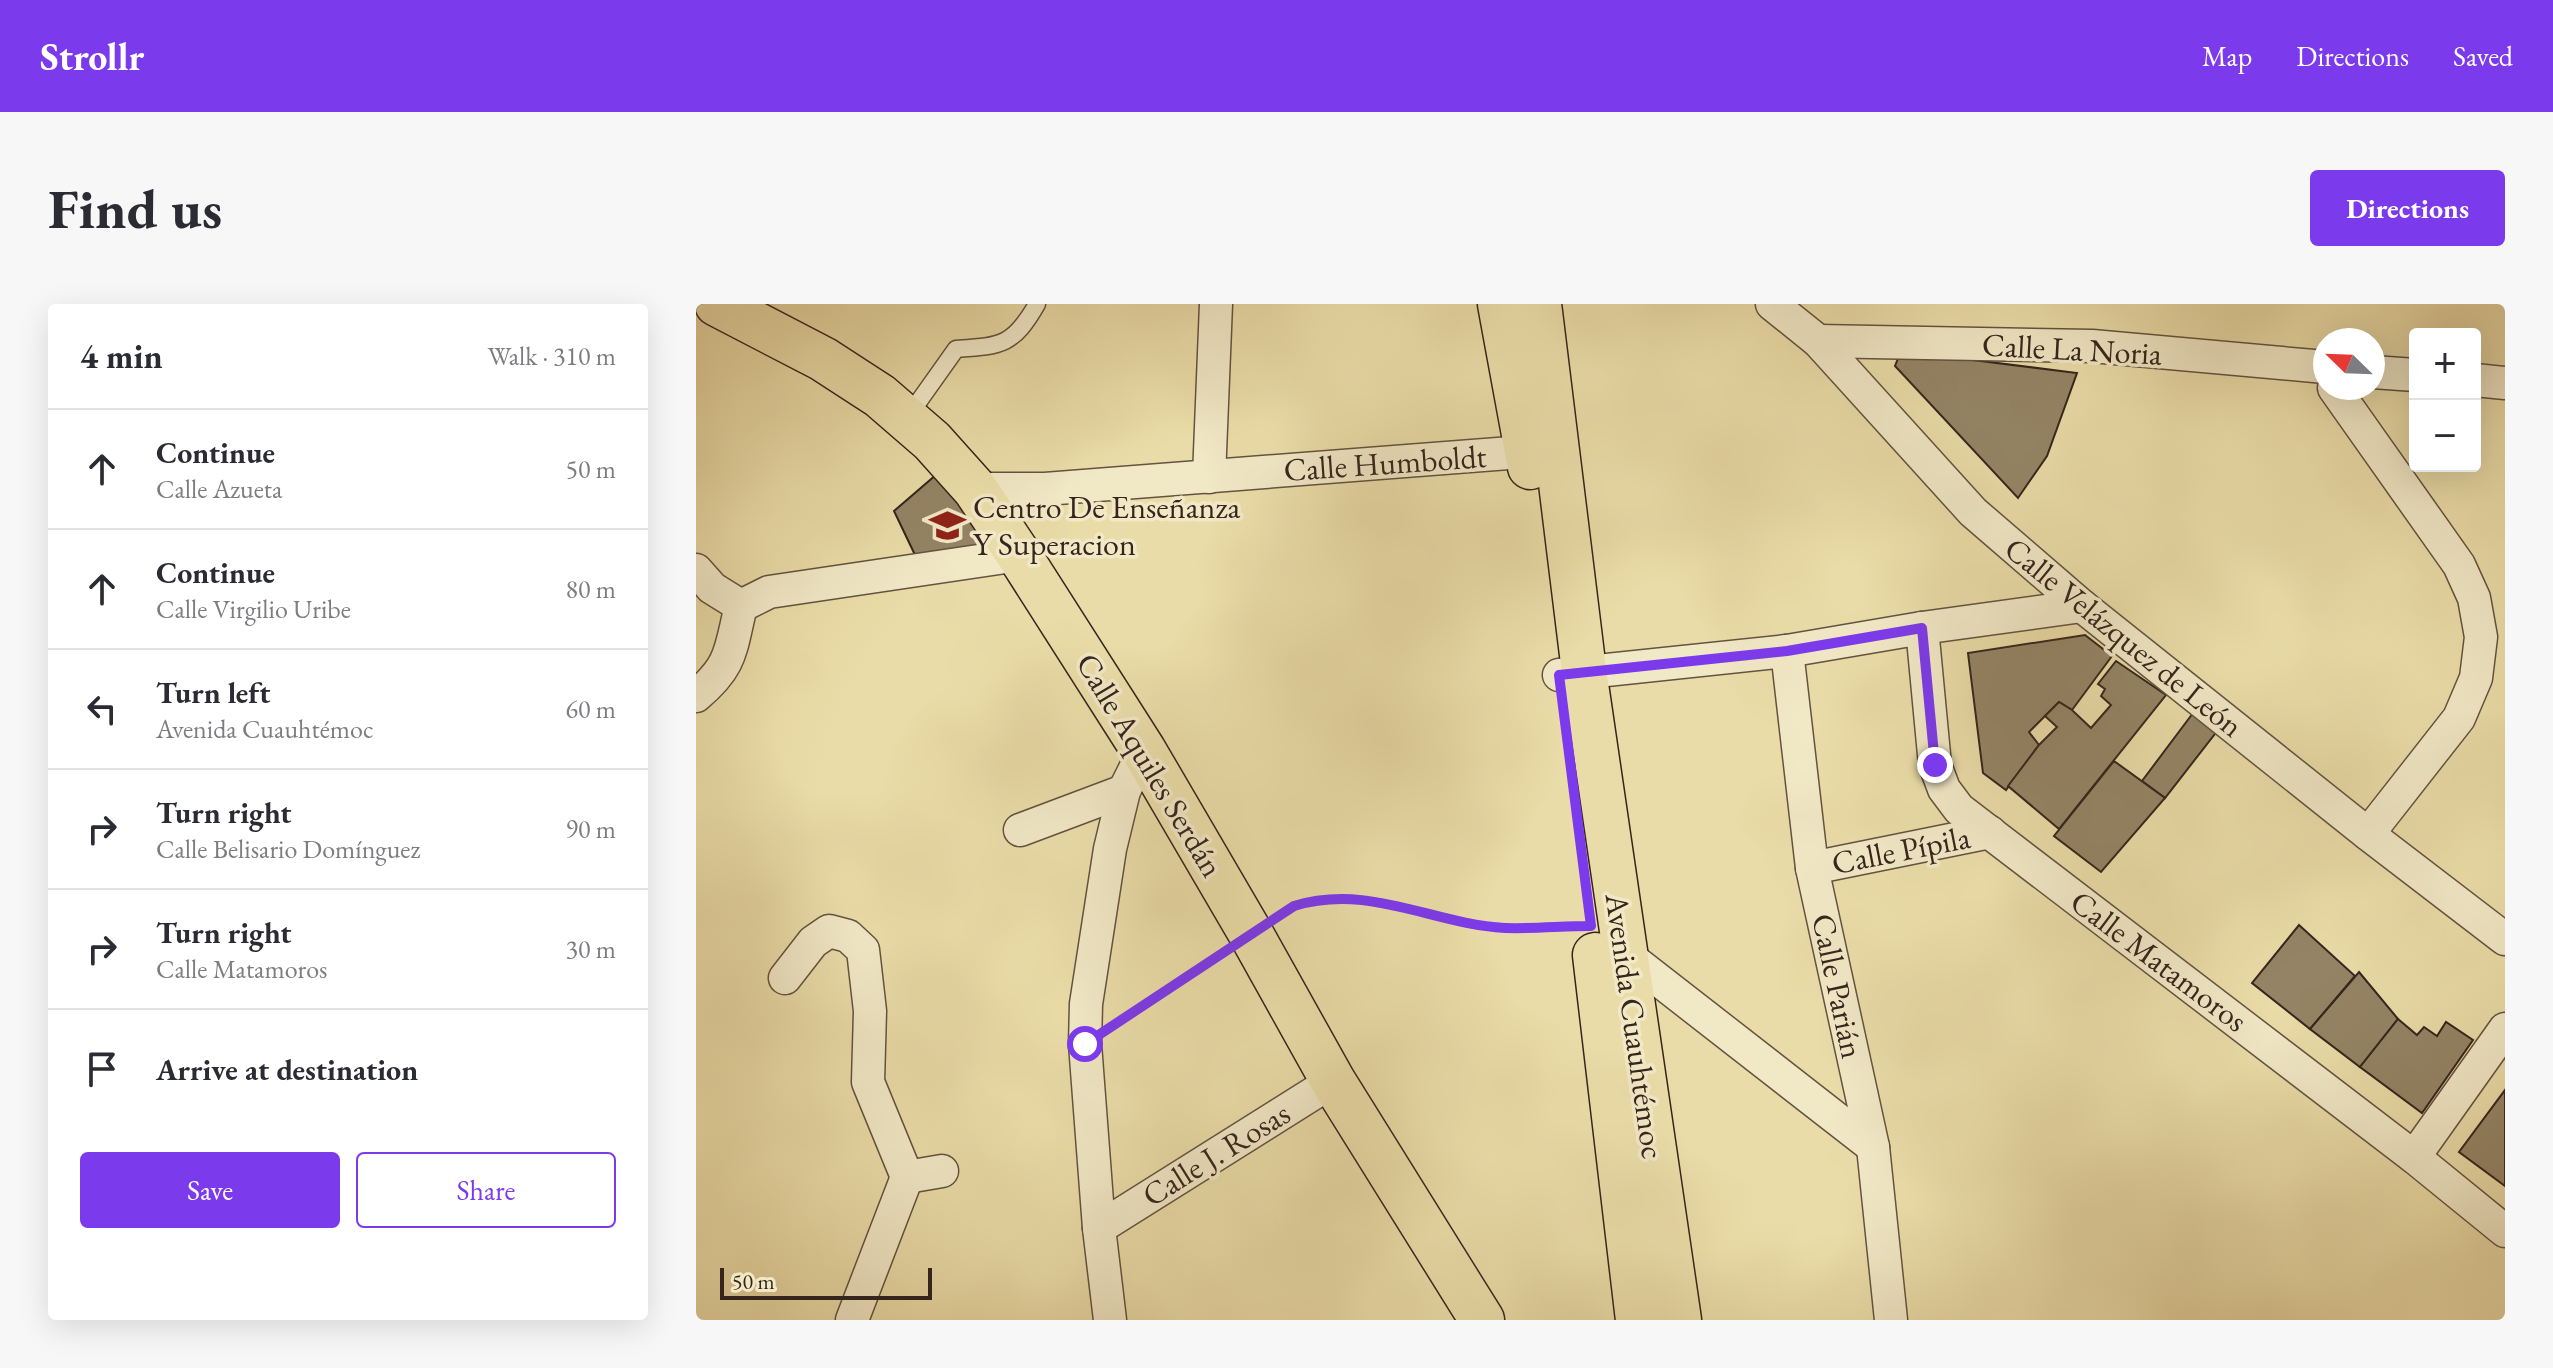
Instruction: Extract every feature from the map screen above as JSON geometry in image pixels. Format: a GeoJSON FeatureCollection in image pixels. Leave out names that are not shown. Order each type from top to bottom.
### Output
{"type":"FeatureCollection","features":[{"type":"Feature","properties":{"kind":"main road","name":"Calle Aquiles Serdán"},"geometry":{"type":"LineString","coordinates":[[717,304],[823,359],[880,396],[932,441],[975,489],[1144,751],[1333,1081],[1482,1320]]}},
{"type":"Feature","properties":{"kind":"main road","name":"Avenida Cuauhtémoc"},"geometry":{"type":"LineString","coordinates":[[1500,304],[1542,450]]}},
{"type":"Feature","properties":{"kind":"main road","name":"Avenida Cuauhtémoc"},"geometry":{"type":"LineString","coordinates":[[1539,304],[1542,450],[1603,944],[1638,1320]]}},
{"type":"Feature","properties":{"kind":"main road","name":"Avenida Cuauhtémoc"},"geometry":{"type":"LineString","coordinates":[[1603,944],[1679,1320]]}},
{"type":"Feature","properties":{"kind":"street"},"geometry":{"type":"LineString","coordinates":[[1209,477],[1216,304]]}},
{"type":"Feature","properties":{"kind":"street","name":"Calle Velázquez de León"},"geometry":{"type":"LineString","coordinates":[[1773,304],[1818,341],[1973,512],[2082,606],[2505,939]]}},
{"type":"Feature","properties":{"kind":"street","name":"Calle La Noria"},"geometry":{"type":"LineString","coordinates":[[1818,341],[2092,346],[2313,372]]}},
{"type":"Feature","properties":{"kind":"street"},"geometry":{"type":"LineString","coordinates":[[2385,373],[2409,375]]}},
{"type":"Feature","properties":{"kind":"street"},"geometry":{"type":"LineString","coordinates":[[2481,381],[2505,383]]}},
{"type":"Feature","properties":{"kind":"street"},"geometry":{"type":"LineString","coordinates":[[2344,400],[2459,565],[2474,598],[2481,637],[2476,678],[2459,718],[2368,834]]}},
{"type":"Feature","properties":{"kind":"street","name":"Calle Humboldt"},"geometry":{"type":"LineString","coordinates":[[975,489],[1045,489],[1542,450]]}},
{"type":"Feature","properties":{"kind":"street"},"geometry":{"type":"LineString","coordinates":[[696,696],[716,679],[727,664],[741,606],[769,592],[1019,555]]}},
{"type":"Feature","properties":{"kind":"street"},"geometry":{"type":"LineString","coordinates":[[701,586],[741,606]]}},
{"type":"Feature","properties":{"kind":"street"},"geometry":{"type":"LineString","coordinates":[[1571,673],[1787,651],[2082,606]]}},
{"type":"Feature","properties":{"kind":"street","name":"Calle Matamoros"},"geometry":{"type":"LineString","coordinates":[[1922,628],[1935,765],[1944,789],[1959,809],[2414,1157],[2505,1231]]}},
{"type":"Feature","properties":{"kind":"street","name":"Calle Parián"},"geometry":{"type":"LineString","coordinates":[[1787,651],[1812,868],[1873,1147],[1891,1320]]}},
{"type":"Feature","properties":{"kind":"street"},"geometry":{"type":"LineString","coordinates":[[1110,1320],[1099,1228],[1085,1044],[1088,989],[1110,849],[1124,791],[1144,751]]}},
{"type":"Feature","properties":{"kind":"street"},"geometry":{"type":"LineString","coordinates":[[1020,830],[1124,791]]}},
{"type":"Feature","properties":{"kind":"street","name":"Calle Pípila"},"geometry":{"type":"LineString","coordinates":[[1812,868],[1990,832]]}},
{"type":"Feature","properties":{"kind":"street"},"geometry":{"type":"LineString","coordinates":[[785,978],[813,942],[829,931],[848,936],[863,950],[870,1011],[868,1082],[907,1177],[852,1320]]}},
{"type":"Feature","properties":{"kind":"street"},"geometry":{"type":"LineString","coordinates":[[1603,944],[1873,1147]]}},
{"type":"Feature","properties":{"kind":"street"},"geometry":{"type":"LineString","coordinates":[[2414,1157],[2505,1029]]}},
{"type":"Feature","properties":{"kind":"street","name":"Calle J. Rosas"},"geometry":{"type":"LineString","coordinates":[[1099,1228],[1333,1081]]}},
{"type":"Feature","properties":{"kind":"street"},"geometry":{"type":"LineString","coordinates":[[907,1177],[942,1171]]}},
{"type":"Feature","properties":{"kind":"lane"},"geometry":{"type":"LineString","coordinates":[[906,419],[956,349],[997,346],[1016,333],[1037,304]]}},
{"type":"Feature","properties":{"kind":"path"},"geometry":{"type":"LineString","coordinates":[[1085,1044],[1294,906],[1319,899],[1394,904],[1470,923],[1603,944]]}},
{"type":"Feature","properties":{"kind":"building"},"geometry":{"type":"Polygon","coordinates":[[[1901,351],[2077,373],[2047,456],[2018,498],[1895,366],[1901,351]]]}},
{"type":"Feature","properties":{"kind":"building","name":"Centro De Enseñanza Y Superacion"},"geometry":{"type":"Polygon","coordinates":[[[944,468],[1005,540],[916,557],[894,511],[944,468]]]}},
{"type":"Feature","properties":{"kind":"building"},"geometry":{"type":"Polygon","coordinates":[[[2085,635],[2112,656],[2072,710],[2059,702],[2029,732],[2039,745],[2006,790],[1983,773],[1968,653],[2085,635]]]}},
{"type":"Feature","properties":{"kind":"building"},"geometry":{"type":"Polygon","coordinates":[[[2116,661],[2166,695],[2059,829],[2008,786],[2057,727],[2045,716],[2059,702],[2091,728],[2111,705],[2101,696],[2105,689],[2098,684],[2116,661]]]}},
{"type":"Feature","properties":{"kind":"building"},"geometry":{"type":"Polygon","coordinates":[[[2193,713],[2218,730],[2165,798],[2142,781],[2193,713]]]}},
{"type":"Feature","properties":{"kind":"building"},"geometry":{"type":"Polygon","coordinates":[[[2114,761],[2165,798],[2101,872],[2054,836],[2114,761]]]}},
{"type":"Feature","properties":{"kind":"building"},"geometry":{"type":"Polygon","coordinates":[[[2299,925],[2355,976],[2310,1029],[2252,983],[2299,925]]]}},
{"type":"Feature","properties":{"kind":"building"},"geometry":{"type":"Polygon","coordinates":[[[2359,972],[2398,1019],[2360,1067],[2310,1029],[2359,972]]]}},
{"type":"Feature","properties":{"kind":"building"},"geometry":{"type":"Polygon","coordinates":[[[2398,1019],[2417,1035],[2424,1027],[2437,1036],[2446,1022],[2473,1040],[2422,1113],[2360,1067],[2398,1019]]]}},
{"type":"Feature","properties":{"kind":"building"},"geometry":{"type":"Polygon","coordinates":[[[2505,1090],[2505,1186],[2459,1152],[2505,1090]]]}},
{"type":"Feature","properties":{"kind":"place","name":"Centro De Enseñanza Y Superacion"},"geometry":{"type":"Point","coordinates":[947,525]}},
{"type":"Feature","properties":{"kind":"route"},"geometry":{"type":"LineString","coordinates":[[1085,1044],[1294,906],[1319,899],[1394,904],[1470,923],[1505,928],[1591,926],[1559,675],[1787,651],[1922,628],[1935,765]]}}]}
